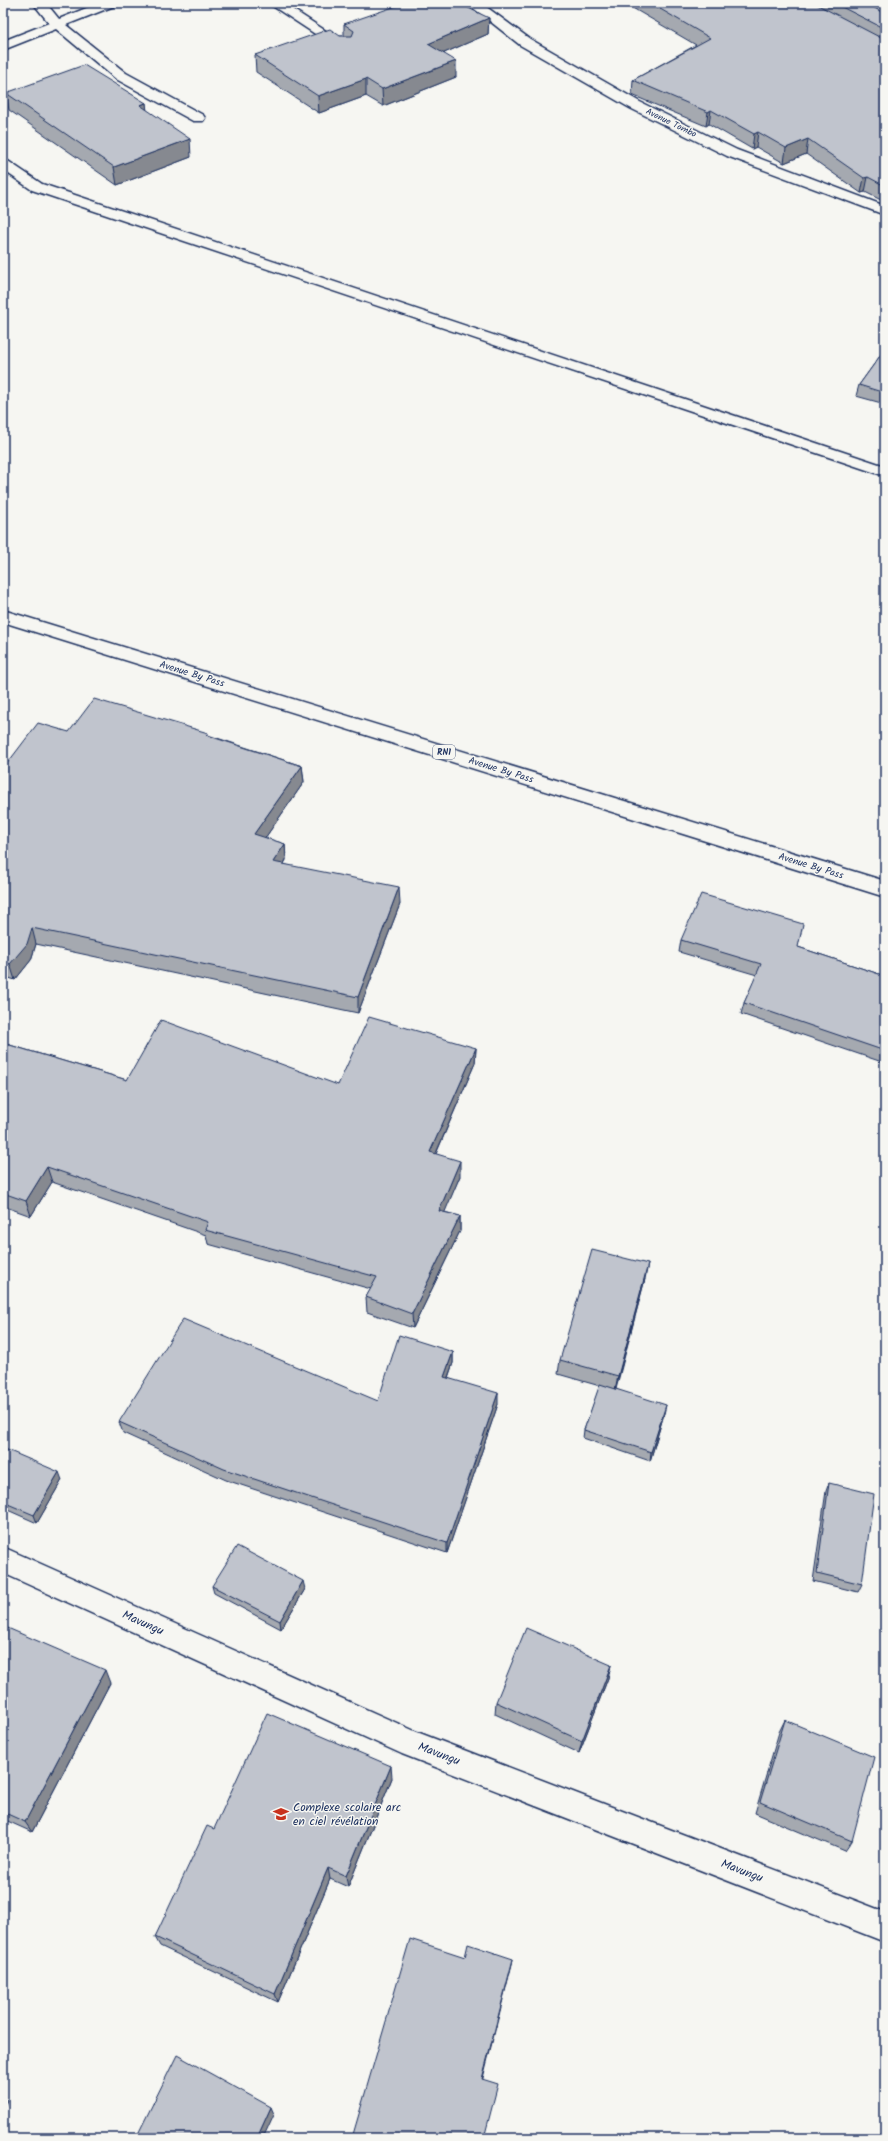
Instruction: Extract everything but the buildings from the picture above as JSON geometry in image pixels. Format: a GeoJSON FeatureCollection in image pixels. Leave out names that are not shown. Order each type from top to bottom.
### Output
{"type":"FeatureCollection","features":[{"type":"Feature","properties":{"kind":"main road"},"geometry":{"type":"LineString","coordinates":[[39,3],[57,24],[121,76],[198,118]]}},
{"type":"Feature","properties":{"kind":"main road"},"geometry":{"type":"LineString","coordinates":[[3,46],[110,3]]}},
{"type":"Feature","properties":{"kind":"main road"},"geometry":{"type":"LineString","coordinates":[[274,3],[347,48]]}},
{"type":"Feature","properties":{"kind":"main road","name":"Avenue Tombo"},"geometry":{"type":"LineString","coordinates":[[473,3],[525,42],[635,105],[732,153],[885,211]]}},
{"type":"Feature","properties":{"kind":"main road"},"geometry":{"type":"LineString","coordinates":[[3,164],[37,187],[885,471]]}},
{"type":"Feature","properties":{"kind":"main road","name":"Avenue By Pass"},"geometry":{"type":"LineString","coordinates":[[3,616],[885,889]]}},
{"type":"Feature","properties":{"kind":"main road","name":"Mavungu"},"geometry":{"type":"LineString","coordinates":[[3,1560],[412,1744],[885,1927]]}},
{"type":"Feature","properties":{"kind":"place","name":"Complexe scolaire arc en ciel révélation"},"geometry":{"type":"Point","coordinates":[281,1814]}}]}
